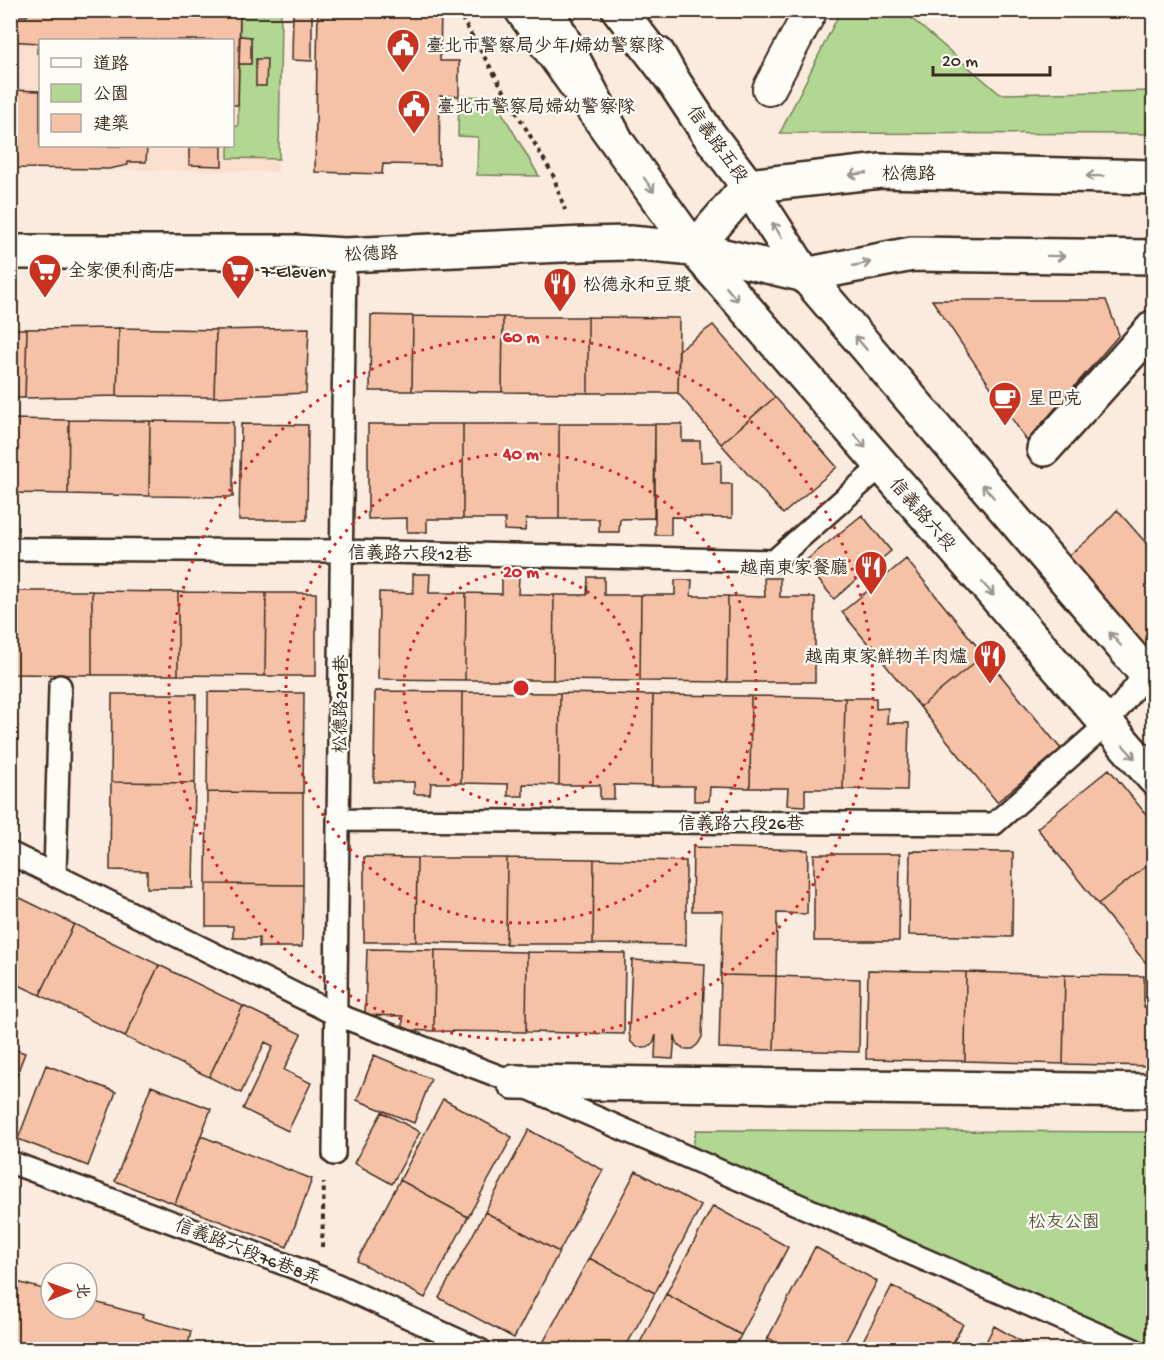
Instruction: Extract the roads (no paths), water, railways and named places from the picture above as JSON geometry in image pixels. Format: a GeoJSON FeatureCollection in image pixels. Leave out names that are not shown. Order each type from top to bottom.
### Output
{"type":"FeatureCollection","features":[{"type":"Feature","properties":{"kind":"main road"},"geometry":{"type":"LineString","coordinates":[[522,10],[694,249],[748,186]]}},
{"type":"Feature","properties":{"kind":"main road"},"geometry":{"type":"LineString","coordinates":[[547,10],[615,138]]}},
{"type":"Feature","properties":{"kind":"main road"},"geometry":{"type":"LineString","coordinates":[[619,10],[672,79]]}},
{"type":"Feature","properties":{"kind":"main road","name":"信義路五段"},"geometry":{"type":"LineString","coordinates":[[634,10],[672,79],[707,132],[748,186],[805,275]]}},
{"type":"Feature","properties":{"kind":"main road","name":"松德路"},"geometry":{"type":"LineString","coordinates":[[748,186],[882,171],[1154,177]]}},
{"type":"Feature","properties":{"kind":"main road","name":"松德路"},"geometry":{"type":"LineString","coordinates":[[10,252],[295,252],[345,255],[630,243],[694,249],[805,275],[912,254],[1154,257]]}},
{"type":"Feature","properties":{"kind":"main road","name":"信義路六段"},"geometry":{"type":"LineString","coordinates":[[694,249],[1154,778]]}},
{"type":"Feature","properties":{"kind":"main road"},"geometry":{"type":"LineString","coordinates":[[805,275],[1150,673]]}},
{"type":"Feature","properties":{"kind":"main road"},"geometry":{"type":"LineString","coordinates":[[1044,449],[1154,327]]}},
{"type":"Feature","properties":{"kind":"main road"},"geometry":{"type":"LineString","coordinates":[[514,1082],[1154,1091]]}},
{"type":"Feature","properties":{"kind":"street"},"geometry":{"type":"LineString","coordinates":[[769,89],[811,10]]}},
{"type":"Feature","properties":{"kind":"lane","name":"松德路269巷"},"geometry":{"type":"LineString","coordinates":[[334,1154],[345,255]]}},
{"type":"Feature","properties":{"kind":"lane","name":"信義路六段12巷"},"geometry":{"type":"LineString","coordinates":[[10,549],[343,551],[774,561],[881,466]]}},
{"type":"Feature","properties":{"kind":"lane","name":"信義路六段26巷"},"geometry":{"type":"LineString","coordinates":[[338,820],[994,824],[1106,725],[1150,673]]}},
{"type":"Feature","properties":{"kind":"lane"},"geometry":{"type":"LineString","coordinates":[[55,876],[60,686]]}},
{"type":"Feature","properties":{"kind":"lane"},"geometry":{"type":"LineString","coordinates":[[10,853],[335,1014],[514,1082],[1134,1350]]}},
{"type":"Feature","properties":{"kind":"lane","name":"信義路六段76巷8弄"},"geometry":{"type":"LineString","coordinates":[[10,1162],[322,1278],[480,1350]]}},
{"type":"Feature","properties":{"kind":"place","name":"臺北市警察局少年/婦幼警察隊"},"geometry":{"type":"Point","coordinates":[403,74]}},
{"type":"Feature","properties":{"kind":"place","name":"臺北市警察局婦幼警察隊"},"geometry":{"type":"Point","coordinates":[414,135]}},
{"type":"Feature","properties":{"kind":"place","name":"全家便利商店"},"geometry":{"type":"Point","coordinates":[45,299]}},
{"type":"Feature","properties":{"kind":"place","name":"7-Eleven"},"geometry":{"type":"Point","coordinates":[238,300]}},
{"type":"Feature","properties":{"kind":"place","name":"松德永和豆漿"},"geometry":{"type":"Point","coordinates":[560,313]}},
{"type":"Feature","properties":{"kind":"place","name":"星巴克"},"geometry":{"type":"Point","coordinates":[1005,427]}},
{"type":"Feature","properties":{"kind":"place","name":"越南東家餐廳"},"geometry":{"type":"Point","coordinates":[871,596]}},
{"type":"Feature","properties":{"kind":"place","name":"越南東家鮮物羊肉爐"},"geometry":{"type":"Point","coordinates":[990,685]}},
{"type":"Feature","properties":{"kind":"park label","name":"松友公園"},"geometry":{"type":"Point","coordinates":[1064,1221]}}]}
